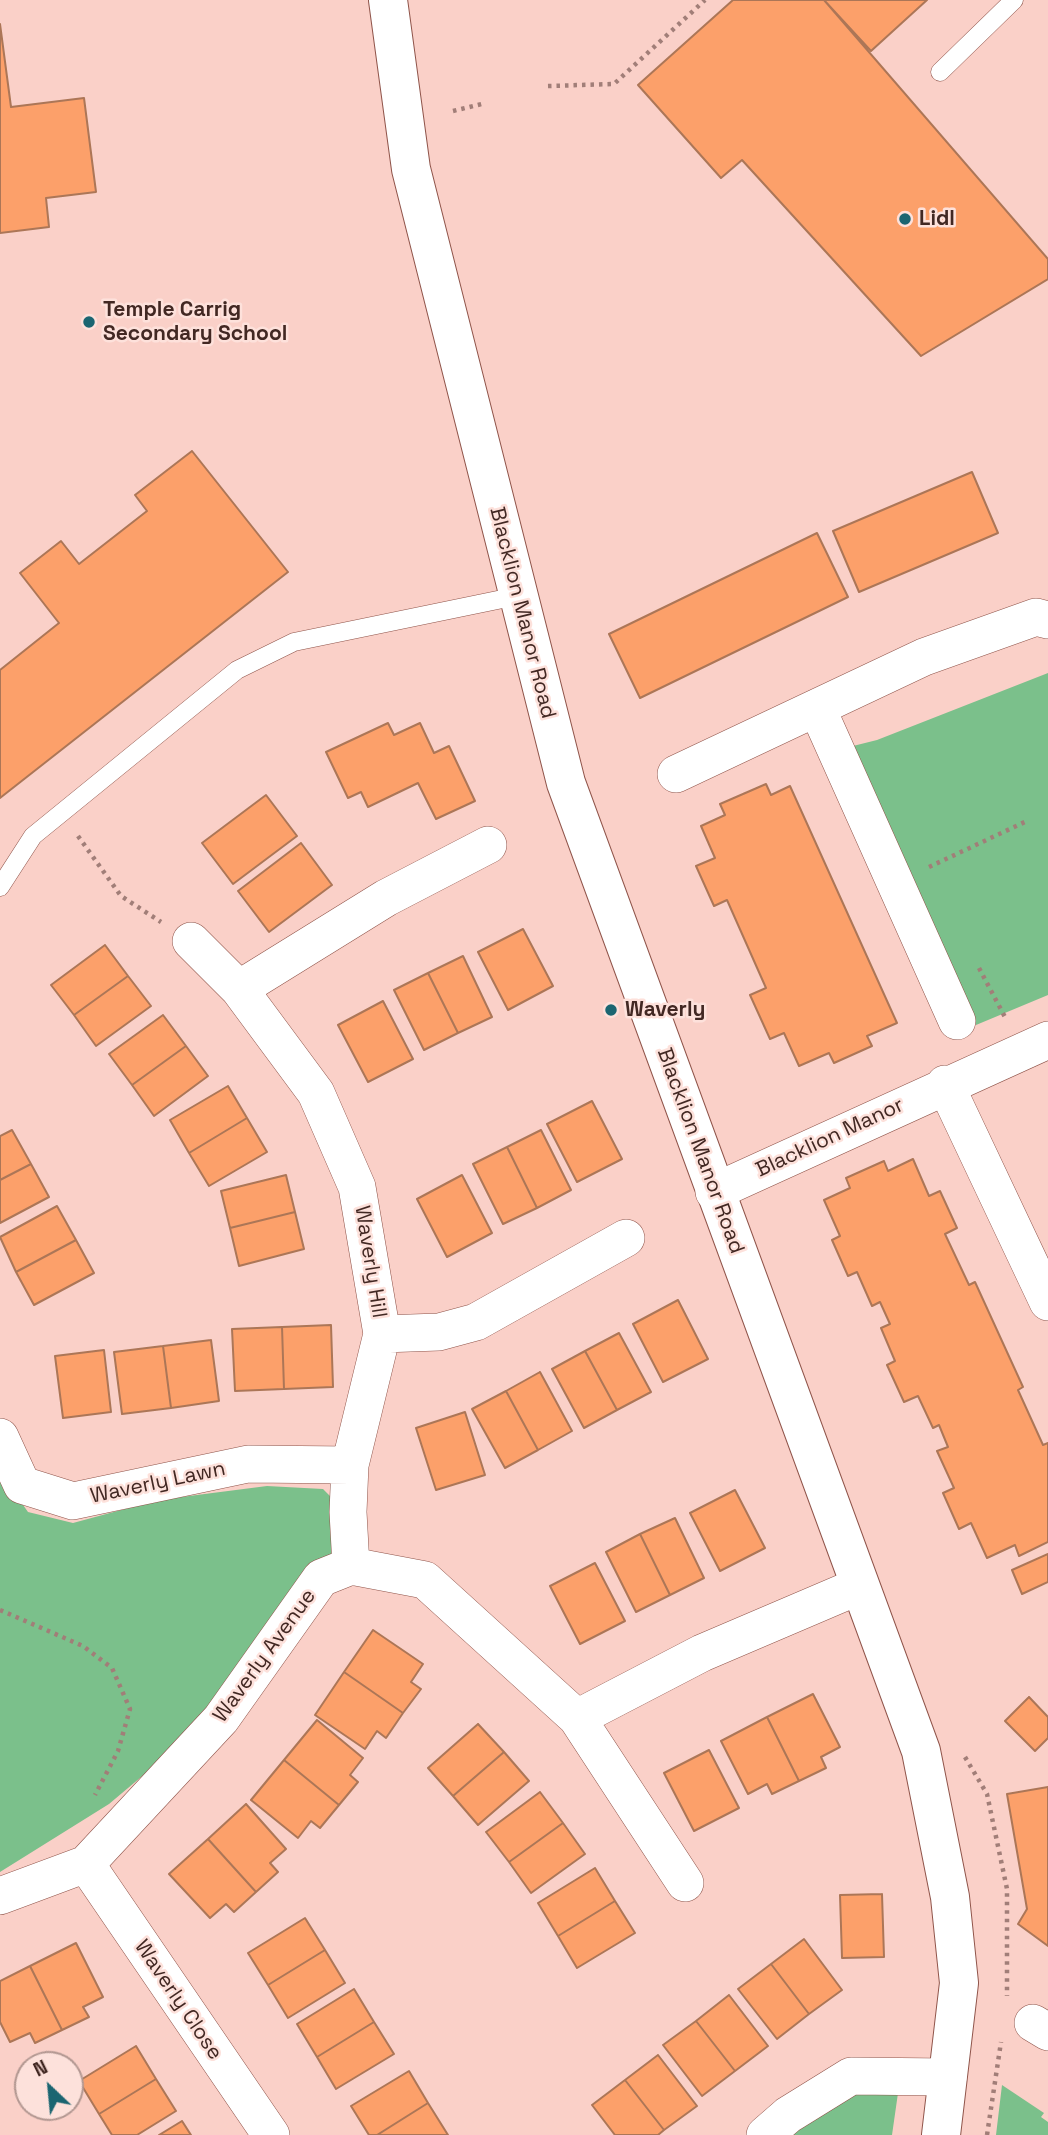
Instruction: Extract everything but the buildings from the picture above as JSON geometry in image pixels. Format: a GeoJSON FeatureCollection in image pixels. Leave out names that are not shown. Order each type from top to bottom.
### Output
{"type":"FeatureCollection","features":[{"type":"Feature","properties":{"kind":"street","name":"Blacklion Manor Road"},"geometry":{"type":"LineString","coordinates":[[388,0],[411,169],[566,783],[921,1751],[950,1897],[959,1983],[941,2135]]}},
{"type":"Feature","properties":{"kind":"street"},"geometry":{"type":"LineString","coordinates":[[676,774],[923,657],[1037,617],[1048,620]]}},
{"type":"Feature","properties":{"kind":"street"},"geometry":{"type":"LineString","coordinates":[[817,708],[957,1021]]}},
{"type":"Feature","properties":{"kind":"street"},"geometry":{"type":"LineString","coordinates":[[239,989],[386,898],[488,845]]}},
{"type":"Feature","properties":{"kind":"street","name":"Waverly Hill"},"geometry":{"type":"LineString","coordinates":[[191,941],[239,989],[316,1093],[357,1187],[382,1334],[350,1465],[348,1512],[351,1566]]}},
{"type":"Feature","properties":{"kind":"street","name":"Blacklion Manor"},"geometry":{"type":"LineString","coordinates":[[714,1192],[945,1084],[1048,1040]]}},
{"type":"Feature","properties":{"kind":"street"},"geometry":{"type":"LineString","coordinates":[[945,1084],[1048,1302]]}},
{"type":"Feature","properties":{"kind":"street"},"geometry":{"type":"LineString","coordinates":[[382,1334],[439,1332],[476,1322],[626,1238]]}},
{"type":"Feature","properties":{"kind":"street","name":"Waverly Lawn"},"geometry":{"type":"LineString","coordinates":[[0,1437],[22,1485],[73,1501],[247,1464],[350,1465]]}},
{"type":"Feature","properties":{"kind":"street"},"geometry":{"type":"LineString","coordinates":[[351,1566],[425,1580],[577,1718],[685,1883]]}},
{"type":"Feature","properties":{"kind":"street","name":"Waverly Avenue"},"geometry":{"type":"LineString","coordinates":[[0,1896],[97,1852],[221,1719],[321,1578],[351,1566]]}},
{"type":"Feature","properties":{"kind":"street"},"geometry":{"type":"LineString","coordinates":[[577,1718],[702,1653],[859,1586]]}},
{"type":"Feature","properties":{"kind":"street","name":"Waverly Close"},"geometry":{"type":"LineString","coordinates":[[97,1852],[271,2135]]}},
{"type":"Feature","properties":{"kind":"street"},"geometry":{"type":"LineString","coordinates":[[765,2135],[788,2115],[851,2076],[948,2077]]}},
{"type":"Feature","properties":{"kind":"lane"},"geometry":{"type":"LineString","coordinates":[[940,72],[1014,0]]}},
{"type":"Feature","properties":{"kind":"lane"},"geometry":{"type":"LineString","coordinates":[[0,887],[33,836],[237,670],[294,642],[517,596]]}},
{"type":"Feature","properties":{"kind":"path"},"geometry":{"type":"LineString","coordinates":[[548,86],[614,84],[705,0]]}},
{"type":"Feature","properties":{"kind":"path"},"geometry":{"type":"LineString","coordinates":[[453,111],[486,103]]}},
{"type":"Feature","properties":{"kind":"path"},"geometry":{"type":"LineString","coordinates":[[61,813],[121,896],[191,941]]}},
{"type":"Feature","properties":{"kind":"path"},"geometry":{"type":"LineString","coordinates":[[928,867],[1029,820]]}},
{"type":"Feature","properties":{"kind":"path"},"geometry":{"type":"LineString","coordinates":[[0,1610],[83,1646],[112,1668],[131,1709],[118,1751],[91,1803],[97,1852]]}},
{"type":"Feature","properties":{"kind":"green space"},"geometry":{"type":"Polygon","coordinates":[[[1048,673],[1048,995],[976,1025],[849,747],[877,740],[1048,673]]]}},
{"type":"Feature","properties":{"kind":"green space"},"geometry":{"type":"Polygon","coordinates":[[[0,1472],[28,1512],[73,1523],[158,1500],[267,1486],[323,1489],[336,1502],[334,1555],[172,1751],[109,1804],[0,1872],[0,1472]]]}},
{"type":"Feature","properties":{"kind":"green space"},"geometry":{"type":"Polygon","coordinates":[[[1002,2085],[1044,2113],[1041,2117],[1048,2122],[1048,2135],[996,2135],[1002,2085]]]}},
{"type":"Feature","properties":{"kind":"green space"},"geometry":{"type":"Polygon","coordinates":[[[899,2086],[892,2135],[791,2135],[855,2088],[899,2086]]]}},
{"type":"Feature","properties":{"kind":"place","name":"Lidl"},"geometry":{"type":"Point","coordinates":[905,219]}},
{"type":"Feature","properties":{"kind":"place","name":"Temple Carrig Secondary School"},"geometry":{"type":"Point","coordinates":[89,322]}},
{"type":"Feature","properties":{"kind":"place","name":"Waverly"},"geometry":{"type":"Point","coordinates":[611,1010]}}]}
